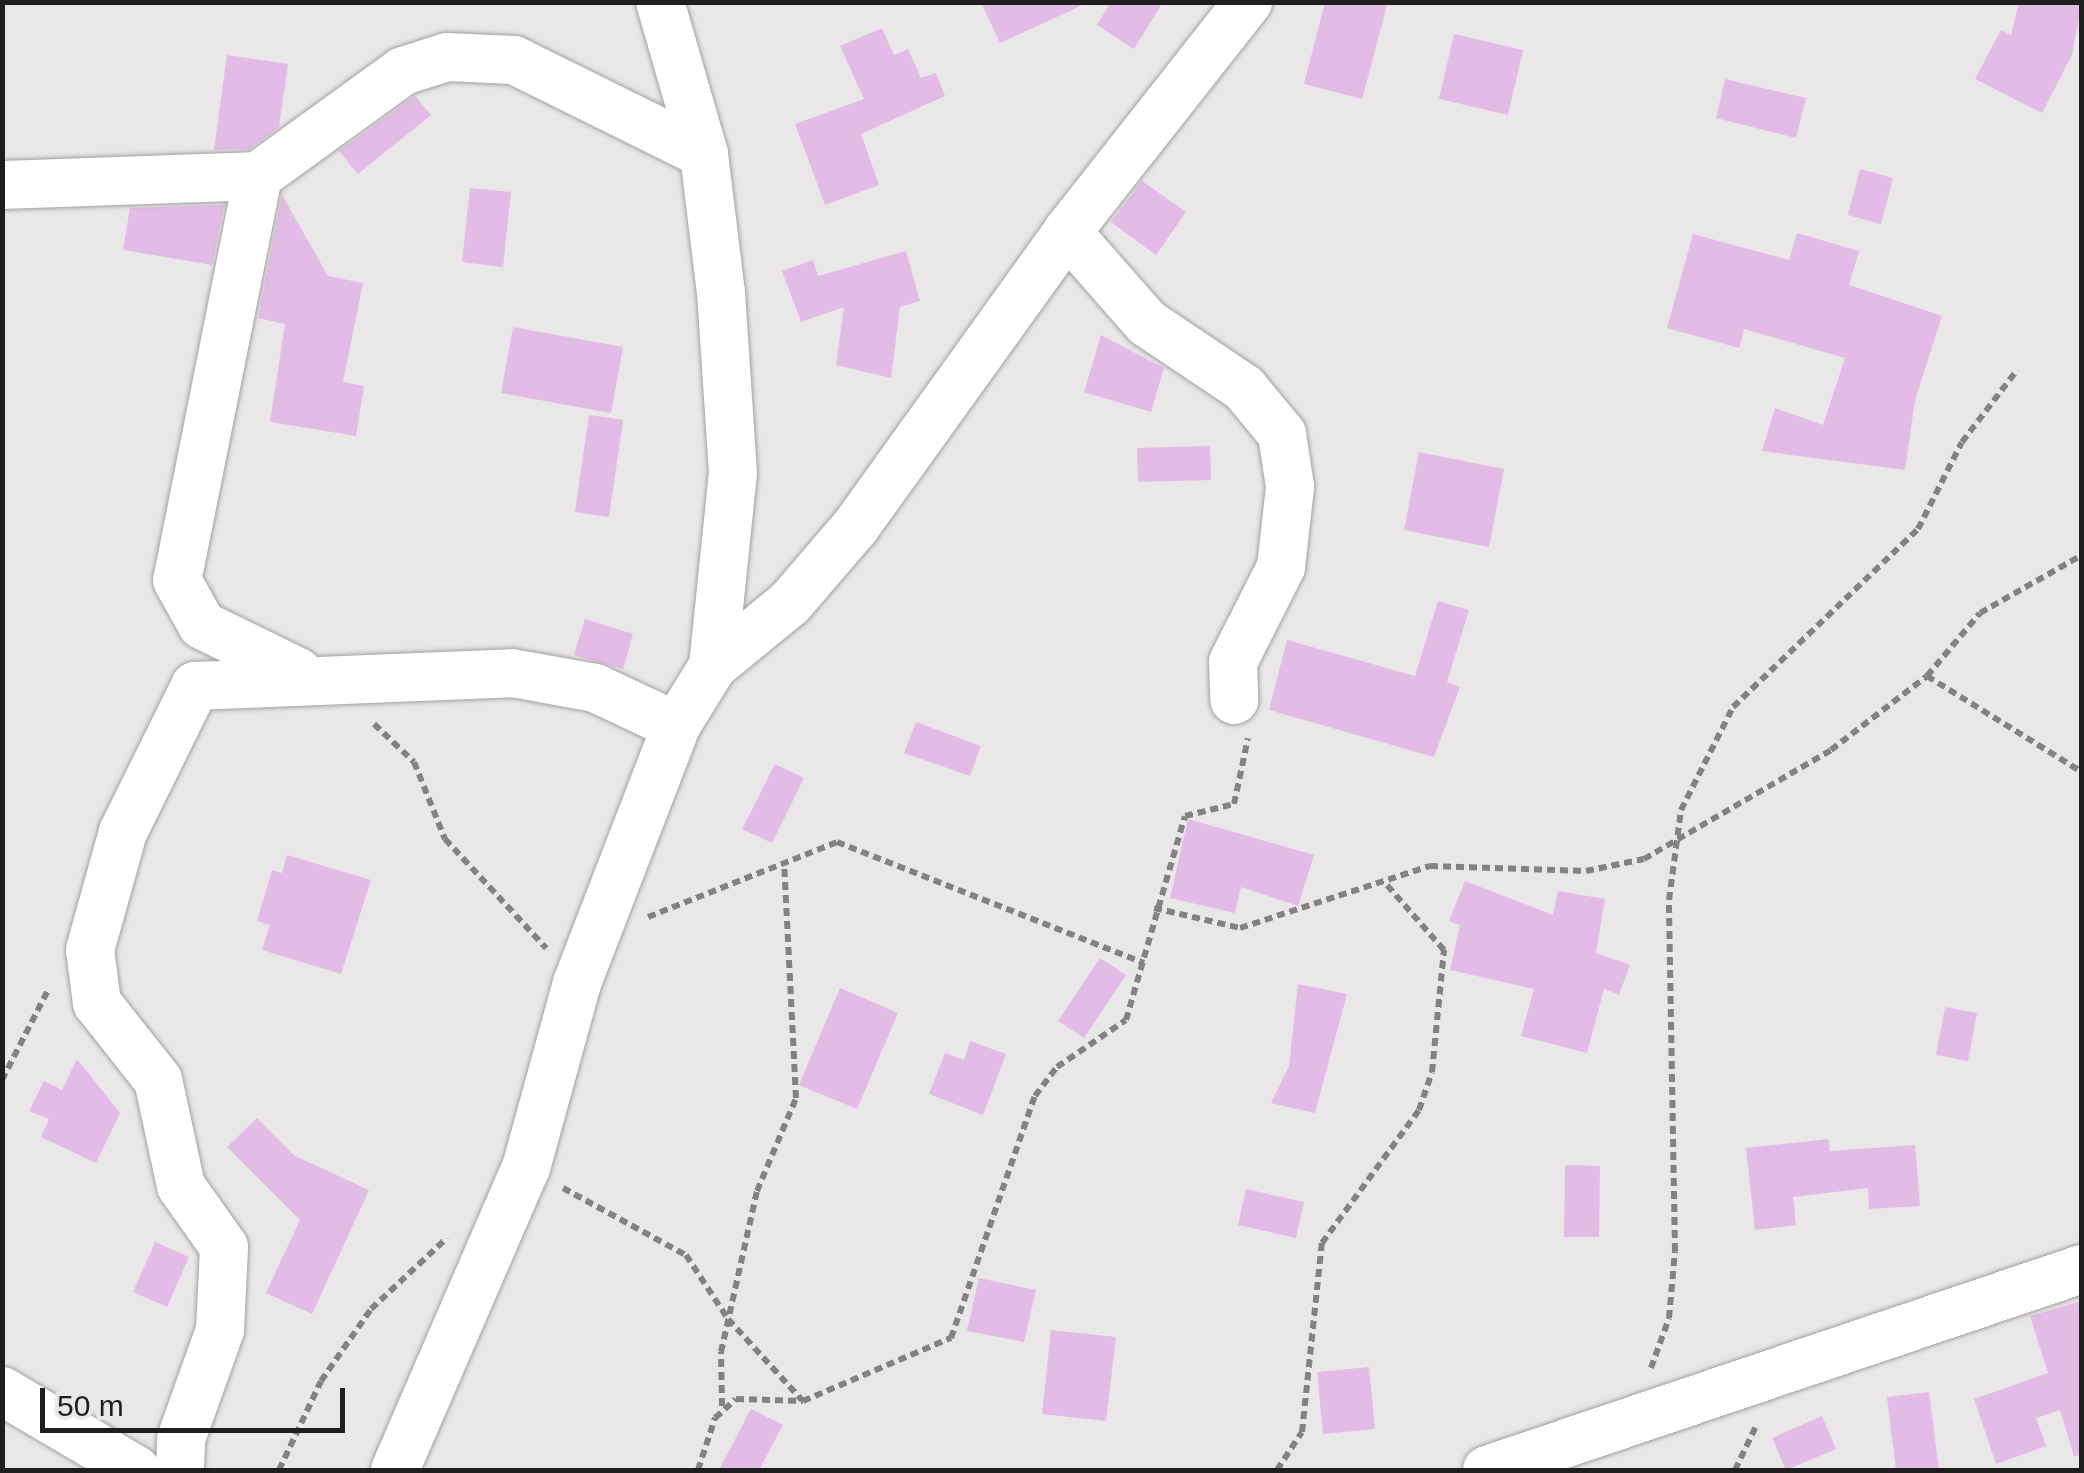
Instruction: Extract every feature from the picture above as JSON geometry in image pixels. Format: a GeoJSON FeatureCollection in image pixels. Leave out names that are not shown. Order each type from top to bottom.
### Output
{"type":"FeatureCollection","features":[{"type":"Feature","properties":{"kind":"street"},"geometry":{"type":"LineString","coordinates":[[660,2],[704,154],[733,473],[713,666]]}},
{"type":"Feature","properties":{"kind":"street"},"geometry":{"type":"LineString","coordinates":[[395,1470],[501,1209],[526,1168],[576,983],[676,726],[713,666],[790,603],[856,526],[1067,232],[1248,2]]}},
{"type":"Feature","properties":{"kind":"street"},"geometry":{"type":"LineString","coordinates":[[2,185],[258,176],[403,71],[447,58],[514,60],[704,154]]}},
{"type":"Feature","properties":{"kind":"street"},"geometry":{"type":"LineString","coordinates":[[258,176],[177,580],[202,626],[315,678]]}},
{"type":"Feature","properties":{"kind":"street"},"geometry":{"type":"LineString","coordinates":[[1067,232],[1147,323],[1244,388],[1282,434],[1290,487],[1282,567],[1233,662],[1234,700]]}},
{"type":"Feature","properties":{"kind":"street"},"geometry":{"type":"LineString","coordinates":[[180,1470],[180,1439],[220,1330],[224,1247],[181,1186],[158,1080],[97,1003],[93,918],[123,832],[194,686],[315,678],[512,673],[596,688],[676,726]]}},
{"type":"Feature","properties":{"kind":"street"},"geometry":{"type":"LineString","coordinates":[[1487,1470],[1615,1430],[2082,1269]]}},
{"type":"Feature","properties":{"kind":"street"},"geometry":{"type":"LineString","coordinates":[[2,1391],[136,1470]]}},
{"type":"Feature","properties":{"kind":"path"},"geometry":{"type":"LineString","coordinates":[[1615,1430],[1669,1318],[1674,844],[1699,762],[1733,707],[1918,529],[1962,442],[2017,370]]}},
{"type":"Feature","properties":{"kind":"path"},"geometry":{"type":"LineString","coordinates":[[1154,908],[1240,928],[1463,863],[1617,868],[1674,844],[1832,750],[1927,676],[1980,613],[2082,555]]}},
{"type":"Feature","properties":{"kind":"path"},"geometry":{"type":"LineString","coordinates":[[1927,676],[2082,772]]}},
{"type":"Feature","properties":{"kind":"path"},"geometry":{"type":"LineString","coordinates":[[722,1406],[803,1401],[950,1338],[1035,1096],[1057,1068],[1126,1020],[1144,963],[1154,908],[1184,816],[1234,804],[1248,746],[1234,700]]}},
{"type":"Feature","properties":{"kind":"path"},"geometry":{"type":"LineString","coordinates":[[358,714],[414,762],[445,839],[576,983]]}},
{"type":"Feature","properties":{"kind":"path"},"geometry":{"type":"LineString","coordinates":[[596,937],[819,846],[862,848],[1144,963]]}},
{"type":"Feature","properties":{"kind":"path"},"geometry":{"type":"LineString","coordinates":[[698,1470],[722,1406],[728,1319],[760,1180],[796,1098],[784,862]]}},
{"type":"Feature","properties":{"kind":"path"},"geometry":{"type":"LineString","coordinates":[[1277,1470],[1302,1432],[1322,1244],[1419,1110],[1432,1072],[1444,950],[1386,884]]}},
{"type":"Feature","properties":{"kind":"path"},"geometry":{"type":"LineString","coordinates":[[2,1080],[54,976]]}},
{"type":"Feature","properties":{"kind":"path"},"geometry":{"type":"LineString","coordinates":[[526,1168],[666,1240],[728,1319],[803,1401]]}},
{"type":"Feature","properties":{"kind":"path"},"geometry":{"type":"LineString","coordinates":[[279,1470],[321,1381],[371,1308],[456,1231],[501,1209]]}},
{"type":"Feature","properties":{"kind":"building"},"geometry":{"type":"Polygon","coordinates":[[[981,2],[1089,2],[1000,43],[981,2]]]}},
{"type":"Feature","properties":{"kind":"building"},"geometry":{"type":"Polygon","coordinates":[[[1111,2],[1163,2],[1134,49],[1097,25],[1111,2]]]}},
{"type":"Feature","properties":{"kind":"building"},"geometry":{"type":"Polygon","coordinates":[[[1325,2],[1388,2],[1362,99],[1304,84],[1325,2]]]}},
{"type":"Feature","properties":{"kind":"building"},"geometry":{"type":"Polygon","coordinates":[[[2019,2],[2082,2],[2072,55],[2042,113],[1975,79],[2001,30],[2011,35],[2019,2]]]}},
{"type":"Feature","properties":{"kind":"building"},"geometry":{"type":"Polygon","coordinates":[[[882,28],[894,55],[908,49],[921,78],[936,73],[945,96],[861,134],[879,185],[825,205],[795,124],[864,99],[840,46],[882,28]]]}},
{"type":"Feature","properties":{"kind":"building"},"geometry":{"type":"Polygon","coordinates":[[[1454,34],[1523,50],[1508,115],[1439,99],[1454,34]]]}},
{"type":"Feature","properties":{"kind":"building"},"geometry":{"type":"Polygon","coordinates":[[[227,55],[288,64],[279,127],[249,149],[214,150],[227,55]]]}},
{"type":"Feature","properties":{"kind":"building"},"geometry":{"type":"Polygon","coordinates":[[[1725,79],[1806,98],[1796,138],[1716,118],[1725,79]]]}},
{"type":"Feature","properties":{"kind":"building"},"geometry":{"type":"Polygon","coordinates":[[[415,96],[431,115],[358,174],[339,151],[415,96]]]}},
{"type":"Feature","properties":{"kind":"building"},"geometry":{"type":"Polygon","coordinates":[[[1860,169],[1893,178],[1881,224],[1848,215],[1860,169]]]}},
{"type":"Feature","properties":{"kind":"building"},"geometry":{"type":"Polygon","coordinates":[[[1142,181],[1186,212],[1156,255],[1111,222],[1142,181]]]}},
{"type":"Feature","properties":{"kind":"building"},"geometry":{"type":"Polygon","coordinates":[[[470,188],[511,192],[503,267],[462,262],[470,188]]]}},
{"type":"Feature","properties":{"kind":"building"},"geometry":{"type":"Polygon","coordinates":[[[282,195],[328,276],[363,283],[343,382],[364,386],[356,436],[270,422],[285,324],[258,318],[282,195]]]}},
{"type":"Feature","properties":{"kind":"building"},"geometry":{"type":"Polygon","coordinates":[[[224,205],[212,265],[123,250],[130,208],[224,205]]]}},
{"type":"Feature","properties":{"kind":"building"},"geometry":{"type":"Polygon","coordinates":[[[1797,233],[1859,251],[1849,285],[1942,316],[1915,400],[1905,470],[1762,451],[1775,408],[1823,425],[1845,358],[1744,329],[1739,348],[1667,328],[1693,234],[1789,260],[1797,233]]]}},
{"type":"Feature","properties":{"kind":"building"},"geometry":{"type":"Polygon","coordinates":[[[906,251],[920,301],[900,307],[891,378],[836,365],[844,307],[801,322],[782,271],[813,260],[818,276],[906,251]]]}},
{"type":"Feature","properties":{"kind":"building"},"geometry":{"type":"Polygon","coordinates":[[[513,327],[623,347],[611,413],[501,393],[513,327]]]}},
{"type":"Feature","properties":{"kind":"building"},"geometry":{"type":"Polygon","coordinates":[[[1101,335],[1164,368],[1151,412],[1084,392],[1101,335]]]}},
{"type":"Feature","properties":{"kind":"building"},"geometry":{"type":"Polygon","coordinates":[[[589,415],[623,420],[609,517],[575,512],[589,415]]]}},
{"type":"Feature","properties":{"kind":"building"},"geometry":{"type":"Polygon","coordinates":[[[1210,446],[1211,480],[1138,482],[1137,448],[1210,446]]]}},
{"type":"Feature","properties":{"kind":"building"},"geometry":{"type":"Polygon","coordinates":[[[1419,452],[1504,469],[1489,547],[1404,530],[1419,452]]]}},
{"type":"Feature","properties":{"kind":"building"},"geometry":{"type":"Polygon","coordinates":[[[1438,601],[1469,610],[1447,682],[1460,687],[1434,757],[1269,710],[1287,640],[1415,676],[1438,601]]]}},
{"type":"Feature","properties":{"kind":"building"},"geometry":{"type":"Polygon","coordinates":[[[585,619],[633,634],[623,669],[574,655],[585,619]]]}},
{"type":"Feature","properties":{"kind":"building"},"geometry":{"type":"Polygon","coordinates":[[[916,722],[981,746],[970,776],[904,753],[916,722]]]}},
{"type":"Feature","properties":{"kind":"building"},"geometry":{"type":"Polygon","coordinates":[[[775,764],[804,778],[772,843],[742,829],[775,764]]]}},
{"type":"Feature","properties":{"kind":"building"},"geometry":{"type":"Polygon","coordinates":[[[1188,819],[1314,855],[1298,906],[1241,887],[1235,913],[1170,898],[1188,819]]]}},
{"type":"Feature","properties":{"kind":"building"},"geometry":{"type":"Polygon","coordinates":[[[287,855],[371,880],[341,974],[262,950],[270,925],[257,921],[272,870],[282,873],[287,855]]]}},
{"type":"Feature","properties":{"kind":"building"},"geometry":{"type":"Polygon","coordinates":[[[1465,881],[1553,915],[1558,891],[1605,899],[1596,953],[1630,965],[1619,995],[1604,989],[1587,1053],[1521,1036],[1534,989],[1450,970],[1460,925],[1449,921],[1465,881]]]}},
{"type":"Feature","properties":{"kind":"building"},"geometry":{"type":"Polygon","coordinates":[[[1100,958],[1126,975],[1084,1038],[1058,1021],[1100,958]]]}},
{"type":"Feature","properties":{"kind":"building"},"geometry":{"type":"Polygon","coordinates":[[[1298,984],[1347,994],[1315,1113],[1271,1103],[1289,1066],[1298,984]]]}},
{"type":"Feature","properties":{"kind":"building"},"geometry":{"type":"Polygon","coordinates":[[[840,988],[898,1013],[857,1109],[799,1085],[840,988]]]}},
{"type":"Feature","properties":{"kind":"building"},"geometry":{"type":"Polygon","coordinates":[[[1945,1007],[1977,1013],[1968,1061],[1936,1055],[1945,1007]]]}},
{"type":"Feature","properties":{"kind":"building"},"geometry":{"type":"Polygon","coordinates":[[[970,1041],[1006,1054],[983,1115],[929,1094],[945,1053],[964,1060],[970,1041]]]}},
{"type":"Feature","properties":{"kind":"building"},"geometry":{"type":"Polygon","coordinates":[[[77,1059],[120,1113],[96,1163],[41,1137],[49,1119],[29,1111],[44,1081],[62,1090],[77,1059]]]}},
{"type":"Feature","properties":{"kind":"building"},"geometry":{"type":"Polygon","coordinates":[[[257,1118],[295,1156],[369,1190],[312,1314],[266,1293],[300,1220],[227,1147],[257,1118]]]}},
{"type":"Feature","properties":{"kind":"building"},"geometry":{"type":"Polygon","coordinates":[[[1828,1139],[1830,1151],[1915,1145],[1920,1206],[1869,1209],[1868,1188],[1793,1197],[1796,1225],[1755,1230],[1746,1148],[1828,1139]]]}},
{"type":"Feature","properties":{"kind":"building"},"geometry":{"type":"Polygon","coordinates":[[[1565,1165],[1600,1166],[1599,1237],[1564,1237],[1565,1165]]]}},
{"type":"Feature","properties":{"kind":"building"},"geometry":{"type":"Polygon","coordinates":[[[1246,1189],[1304,1202],[1296,1238],[1238,1225],[1246,1189]]]}},
{"type":"Feature","properties":{"kind":"building"},"geometry":{"type":"Polygon","coordinates":[[[155,1242],[189,1257],[167,1307],[133,1292],[155,1242]]]}},
{"type":"Feature","properties":{"kind":"building"},"geometry":{"type":"Polygon","coordinates":[[[979,1278],[1036,1290],[1024,1342],[967,1331],[979,1278]]]}},
{"type":"Feature","properties":{"kind":"building"},"geometry":{"type":"Polygon","coordinates":[[[2082,1301],[2082,1455],[2074,1456],[2060,1410],[2036,1418],[2046,1446],[1996,1464],[1974,1399],[2048,1373],[2030,1316],[2082,1301]]]}},
{"type":"Feature","properties":{"kind":"building"},"geometry":{"type":"Polygon","coordinates":[[[1051,1330],[1116,1337],[1106,1421],[1042,1414],[1051,1330]]]}},
{"type":"Feature","properties":{"kind":"building"},"geometry":{"type":"Polygon","coordinates":[[[1369,1367],[1375,1429],[1323,1434],[1317,1372],[1369,1367]]]}},
{"type":"Feature","properties":{"kind":"building"},"geometry":{"type":"Polygon","coordinates":[[[1929,1392],[1939,1470],[1896,1470],[1887,1397],[1929,1392]]]}},
{"type":"Feature","properties":{"kind":"building"},"geometry":{"type":"Polygon","coordinates":[[[751,1409],[783,1425],[759,1470],[719,1470],[751,1409]]]}},
{"type":"Feature","properties":{"kind":"building"},"geometry":{"type":"Polygon","coordinates":[[[1822,1416],[1836,1449],[1786,1470],[1772,1438],[1822,1416]]]}}]}
